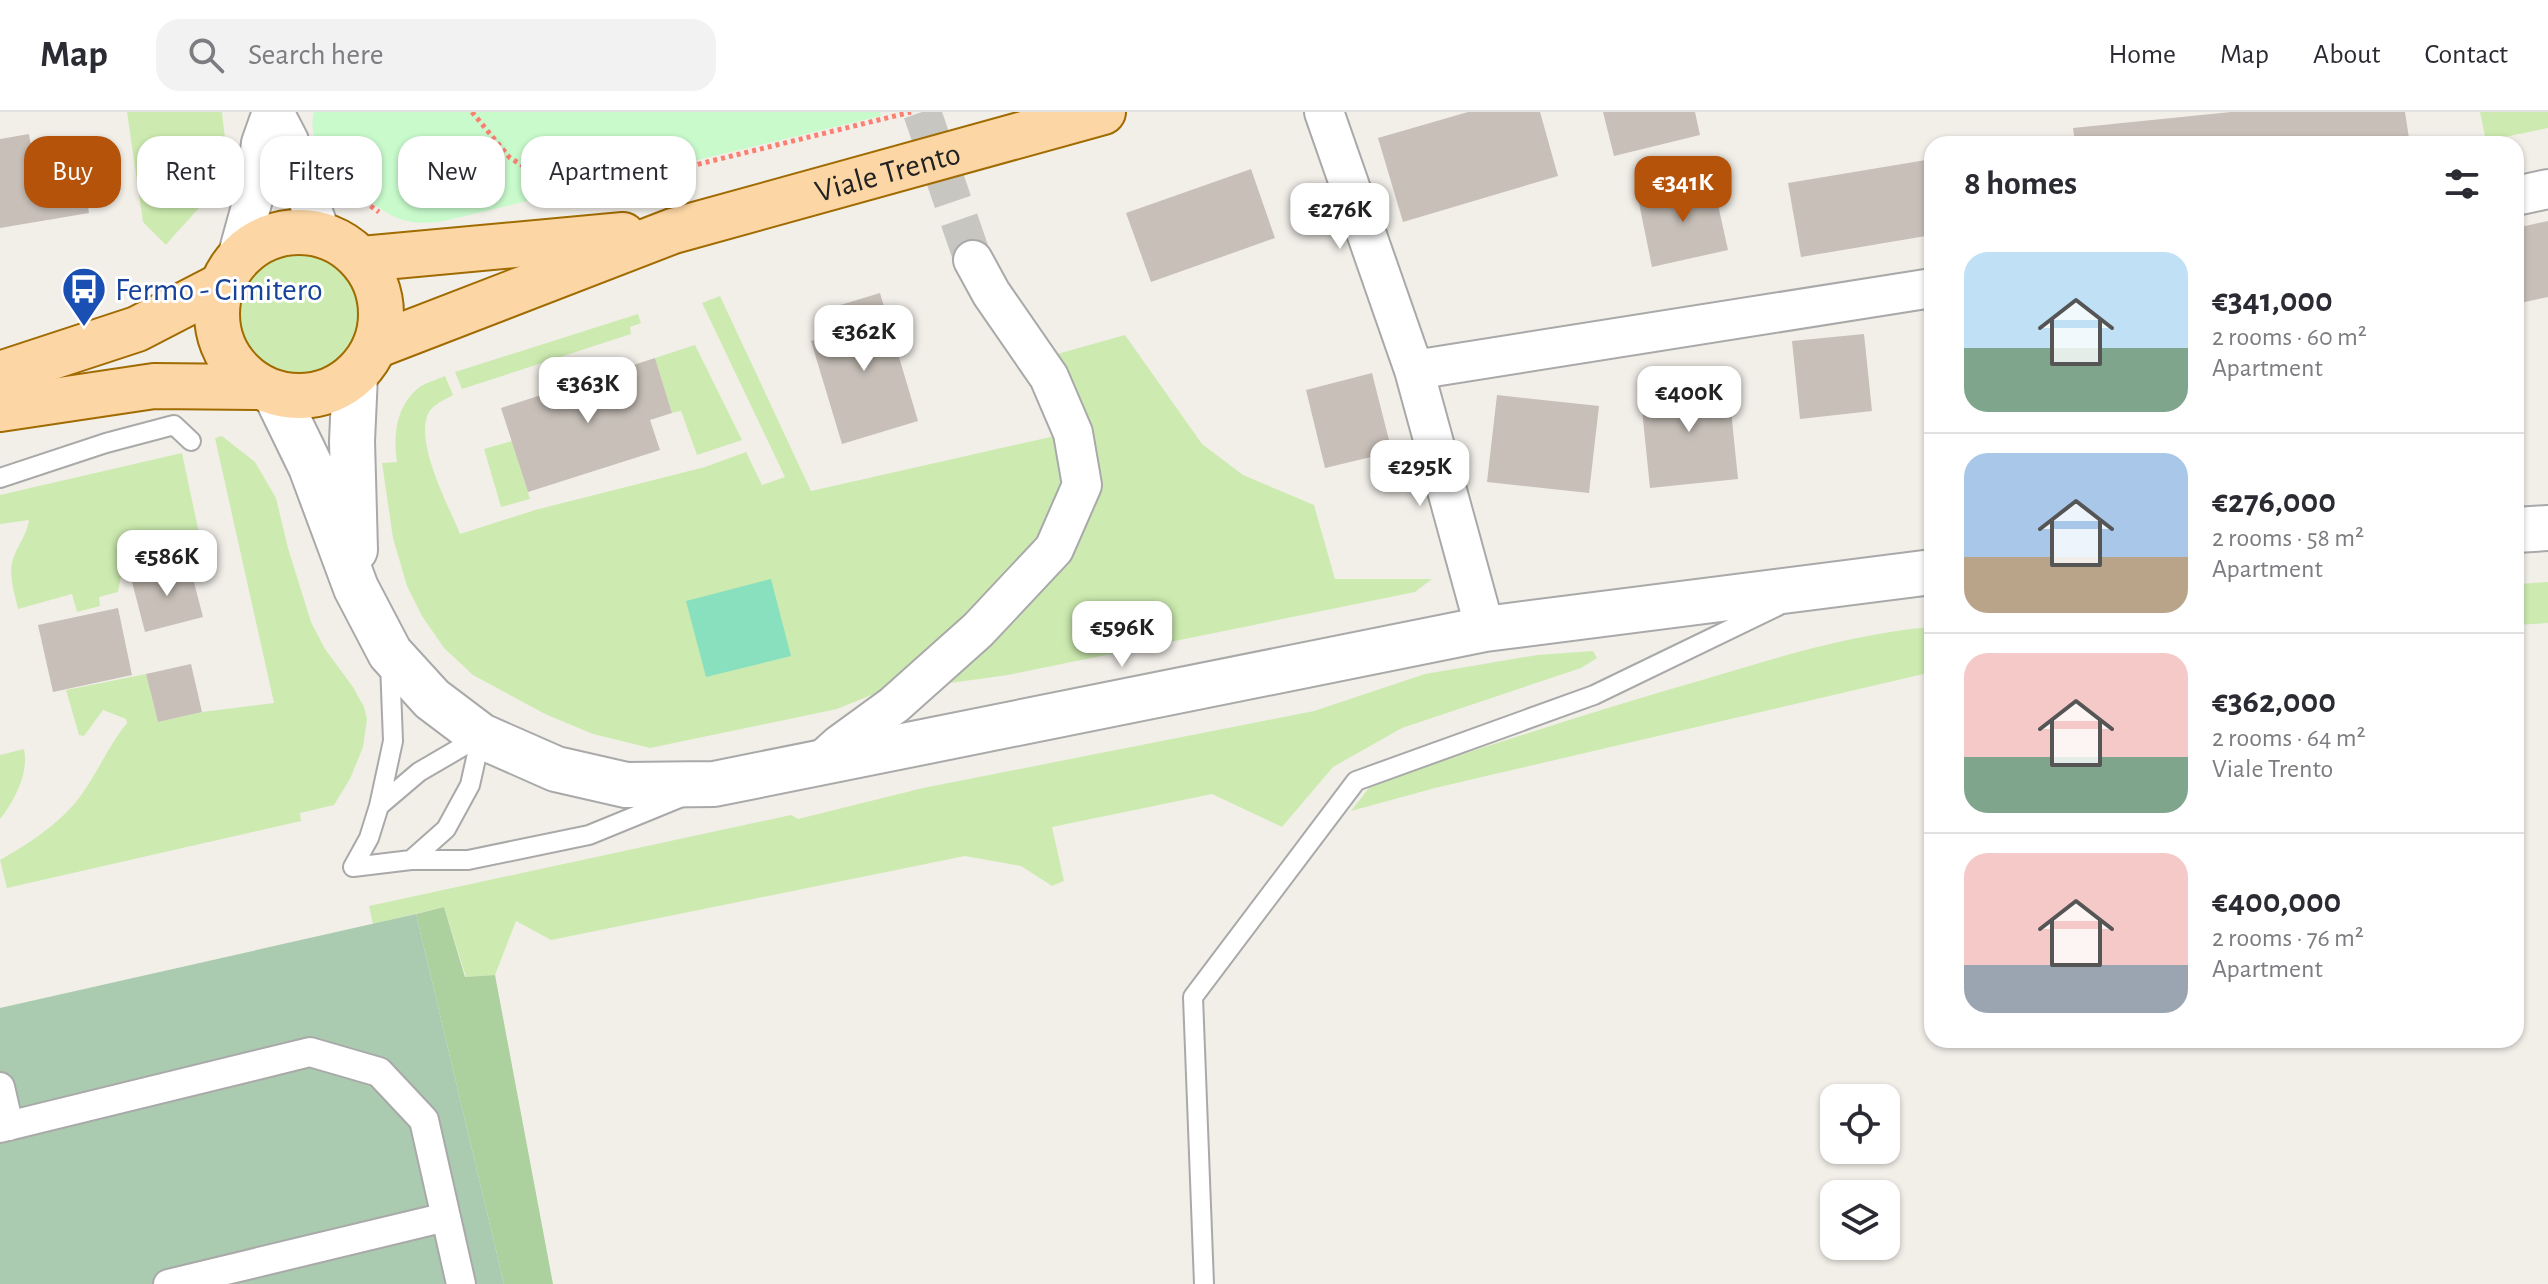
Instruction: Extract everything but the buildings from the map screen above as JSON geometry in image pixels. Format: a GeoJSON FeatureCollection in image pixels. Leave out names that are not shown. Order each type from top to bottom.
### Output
{"type":"FeatureCollection","features":[{"type":"Feature","properties":{"kind":"main road","name":"Viale Trento"},"geometry":{"type":"LineString","coordinates":[[0,409],[154,386],[268,390],[304,396],[319,394],[365,361],[673,231],[1103,112]]}},
{"type":"Feature","properties":{"kind":"main road"},"geometry":{"type":"LineString","coordinates":[[0,374],[137,329],[229,273],[261,241],[293,231],[322,235],[349,248],[362,259],[377,284],[382,307],[365,361]]}},
{"type":"Feature","properties":{"kind":"main road","name":"Viale Trento"},"geometry":{"type":"LineString","coordinates":[[362,259],[673,231]]}},
{"type":"Feature","properties":{"kind":"main road"},"geometry":{"type":"LineString","coordinates":[[229,273],[218,318],[224,347],[239,370],[268,390]]}},
{"type":"Feature","properties":{"kind":"street"},"geometry":{"type":"LineString","coordinates":[[273,112],[289,141],[298,175],[322,235]]}},
{"type":"Feature","properties":{"kind":"street"},"geometry":{"type":"LineString","coordinates":[[229,273],[255,192],[261,143],[273,112]]}},
{"type":"Feature","properties":{"kind":"street"},"geometry":{"type":"LineString","coordinates":[[1324,112],[1414,370],[1485,629]]}},
{"type":"Feature","properties":{"kind":"street"},"geometry":{"type":"LineString","coordinates":[[2524,194],[2548,189]]}},
{"type":"Feature","properties":{"kind":"street"},"geometry":{"type":"LineString","coordinates":[[818,764],[894,705],[1000,607],[1054,549],[1082,485],[1073,433],[1049,377],[991,293],[973,260]]}},
{"type":"Feature","properties":{"kind":"street"},"geometry":{"type":"LineString","coordinates":[[1414,370],[1924,289]]}},
{"type":"Feature","properties":{"kind":"street"},"geometry":{"type":"LineString","coordinates":[[356,588],[352,441],[365,361]]}},
{"type":"Feature","properties":{"kind":"street"},"geometry":{"type":"LineString","coordinates":[[268,390],[311,467],[356,588],[390,653],[432,699],[481,736],[556,769],[626,785],[714,784],[1485,629],[1924,573]]}},
{"type":"Feature","properties":{"kind":"street"},"geometry":{"type":"LineString","coordinates":[[2524,530],[2548,528]]}},
{"type":"Feature","properties":{"kind":"street"},"geometry":{"type":"LineString","coordinates":[[0,1087],[4,1127],[310,1052],[379,1072],[424,1120],[461,1284]]}},
{"type":"Feature","properties":{"kind":"street"},"geometry":{"type":"LineString","coordinates":[[168,1284],[446,1217]]}},
{"type":"Feature","properties":{"kind":"lane"},"geometry":{"type":"LineString","coordinates":[[0,478],[106,443],[174,425],[191,441]]}},
{"type":"Feature","properties":{"kind":"lane"},"geometry":{"type":"LineString","coordinates":[[1204,1284],[1193,997],[1356,781],[1594,695],[1821,586]]}},
{"type":"Feature","properties":{"kind":"lane"},"geometry":{"type":"LineString","coordinates":[[390,653],[393,741],[369,838],[353,867],[411,860],[468,860],[589,835],[714,784]]}},
{"type":"Feature","properties":{"kind":"lane"},"geometry":{"type":"LineString","coordinates":[[379,806],[419,772],[481,736]]}},
{"type":"Feature","properties":{"kind":"lane"},"geometry":{"type":"LineString","coordinates":[[411,860],[446,829],[470,785],[481,736]]}},
{"type":"Feature","properties":{"kind":"path"},"geometry":{"type":"LineString","coordinates":[[472,112],[510,158],[521,165]]}},
{"type":"Feature","properties":{"kind":"path"},"geometry":{"type":"LineString","coordinates":[[696,164],[911,112]]}},
{"type":"Feature","properties":{"kind":"path"},"geometry":{"type":"LineString","coordinates":[[374,208],[385,216]]}},
{"type":"Feature","properties":{"kind":"green space"},"geometry":{"type":"Polygon","coordinates":[[[127,112],[222,112],[225,136],[137,136],[137,181],[127,112]]]}},
{"type":"Feature","properties":{"kind":"green space"},"geometry":{"type":"Polygon","coordinates":[[[314,112],[880,112],[881,116],[696,160],[696,136],[521,136],[521,202],[505,206],[505,136],[398,136],[398,208],[498,208],[422,223],[405,221],[381,208],[382,136],[314,136],[314,112]]]}},
{"type":"Feature","properties":{"kind":"green space"},"geometry":{"type":"Polygon","coordinates":[[[2480,112],[2548,112],[2548,128],[2510,136],[2485,136],[2480,112]]]}},
{"type":"Feature","properties":{"kind":"green space"},"geometry":{"type":"Polygon","coordinates":[[[141,208],[198,208],[166,245],[143,222],[141,208]]]}},
{"type":"Feature","properties":{"kind":"green space"},"geometry":{"type":"Polygon","coordinates":[[[301,247],[327,252],[348,267],[363,288],[368,314],[363,340],[348,361],[327,376],[301,381],[275,376],[254,361],[239,340],[234,314],[239,288],[254,267],[275,252],[301,247]]]}},
{"type":"Feature","properties":{"kind":"green space"},"geometry":{"type":"Polygon","coordinates":[[[720,296],[811,491],[1055,436],[1060,489],[1042,539],[1036,538],[1026,555],[955,627],[908,669],[874,694],[837,709],[650,748],[593,734],[545,714],[473,675],[444,648],[422,616],[407,586],[393,538],[382,463],[397,462],[396,431],[406,402],[421,386],[445,376],[453,395],[435,405],[428,414],[426,441],[435,475],[460,534],[535,510],[705,467],[746,452],[762,485],[785,477],[702,303],[720,296]]]}},
{"type":"Feature","properties":{"kind":"green space"},"geometry":{"type":"Polygon","coordinates":[[[638,314],[641,323],[630,327],[631,334],[462,389],[455,372],[638,314]]]}},
{"type":"Feature","properties":{"kind":"green space"},"geometry":{"type":"Polygon","coordinates":[[[1125,335],[1202,444],[1243,475],[1314,505],[1335,579],[1432,579],[1415,592],[1008,675],[950,683],[1023,613],[1070,556],[1097,489],[1050,356],[1125,335]]]}},
{"type":"Feature","properties":{"kind":"green space"},"geometry":{"type":"Polygon","coordinates":[[[695,345],[742,440],[697,455],[681,411],[672,413],[655,358],[695,345]]]}},
{"type":"Feature","properties":{"kind":"green space"},"geometry":{"type":"Polygon","coordinates":[[[222,436],[255,462],[276,498],[311,622],[325,649],[364,707],[367,719],[363,747],[350,779],[334,805],[300,813],[301,821],[7,888],[0,860],[42,833],[71,807],[127,723],[126,719],[103,710],[84,736],[79,735],[66,690],[146,674],[158,722],[202,712],[274,703],[215,438],[222,436]]]}},
{"type":"Feature","properties":{"kind":"green space"},"geometry":{"type":"Polygon","coordinates":[[[512,441],[530,499],[501,507],[484,449],[512,441]]]}},
{"type":"Feature","properties":{"kind":"green space"},"geometry":{"type":"Polygon","coordinates":[[[182,453],[200,538],[119,560],[121,577],[118,592],[99,597],[100,606],[77,612],[72,594],[18,609],[11,569],[29,520],[0,524],[0,495],[182,453]]]}},
{"type":"Feature","properties":{"kind":"green space"},"geometry":{"type":"Polygon","coordinates":[[[771,579],[791,656],[706,677],[686,601],[771,579]]]}},
{"type":"Feature","properties":{"kind":"green space"},"geometry":{"type":"Polygon","coordinates":[[[2548,582],[2548,623],[2524,624],[2524,584],[2548,582]]]}},
{"type":"Feature","properties":{"kind":"green space"},"geometry":{"type":"Polygon","coordinates":[[[1924,628],[1924,674],[1435,788],[1351,811],[1372,784],[1536,730],[1758,663],[1924,628]]]}},
{"type":"Feature","properties":{"kind":"green space"},"geometry":{"type":"Polygon","coordinates":[[[1593,651],[1597,658],[1581,668],[1402,728],[1333,767],[1282,827],[1212,794],[1052,827],[1064,881],[1052,886],[1021,866],[965,856],[551,940],[516,921],[495,975],[466,977],[444,907],[373,924],[369,906],[791,815],[798,819],[923,788],[1314,711],[1425,674],[1537,655],[1593,651]]]}},
{"type":"Feature","properties":{"kind":"green space"},"geometry":{"type":"Polygon","coordinates":[[[24,749],[20,786],[0,819],[0,755],[24,749]]]}},
{"type":"Feature","properties":{"kind":"green space"},"geometry":{"type":"Polygon","coordinates":[[[444,907],[465,977],[495,975],[553,1284],[504,1284],[416,914],[444,907]]]}},
{"type":"Feature","properties":{"kind":"green space"},"geometry":{"type":"Polygon","coordinates":[[[416,914],[504,1284],[0,1284],[0,1008],[416,914]]]}},
{"type":"Feature","properties":{"kind":"tunnel"},"geometry":{"type":"LineString","coordinates":[[922,112],[973,260]]}},
{"type":"Feature","properties":{"kind":"place","name":"Fermo - Cimitero"},"geometry":{"type":"Point","coordinates":[84,328]}}]}
